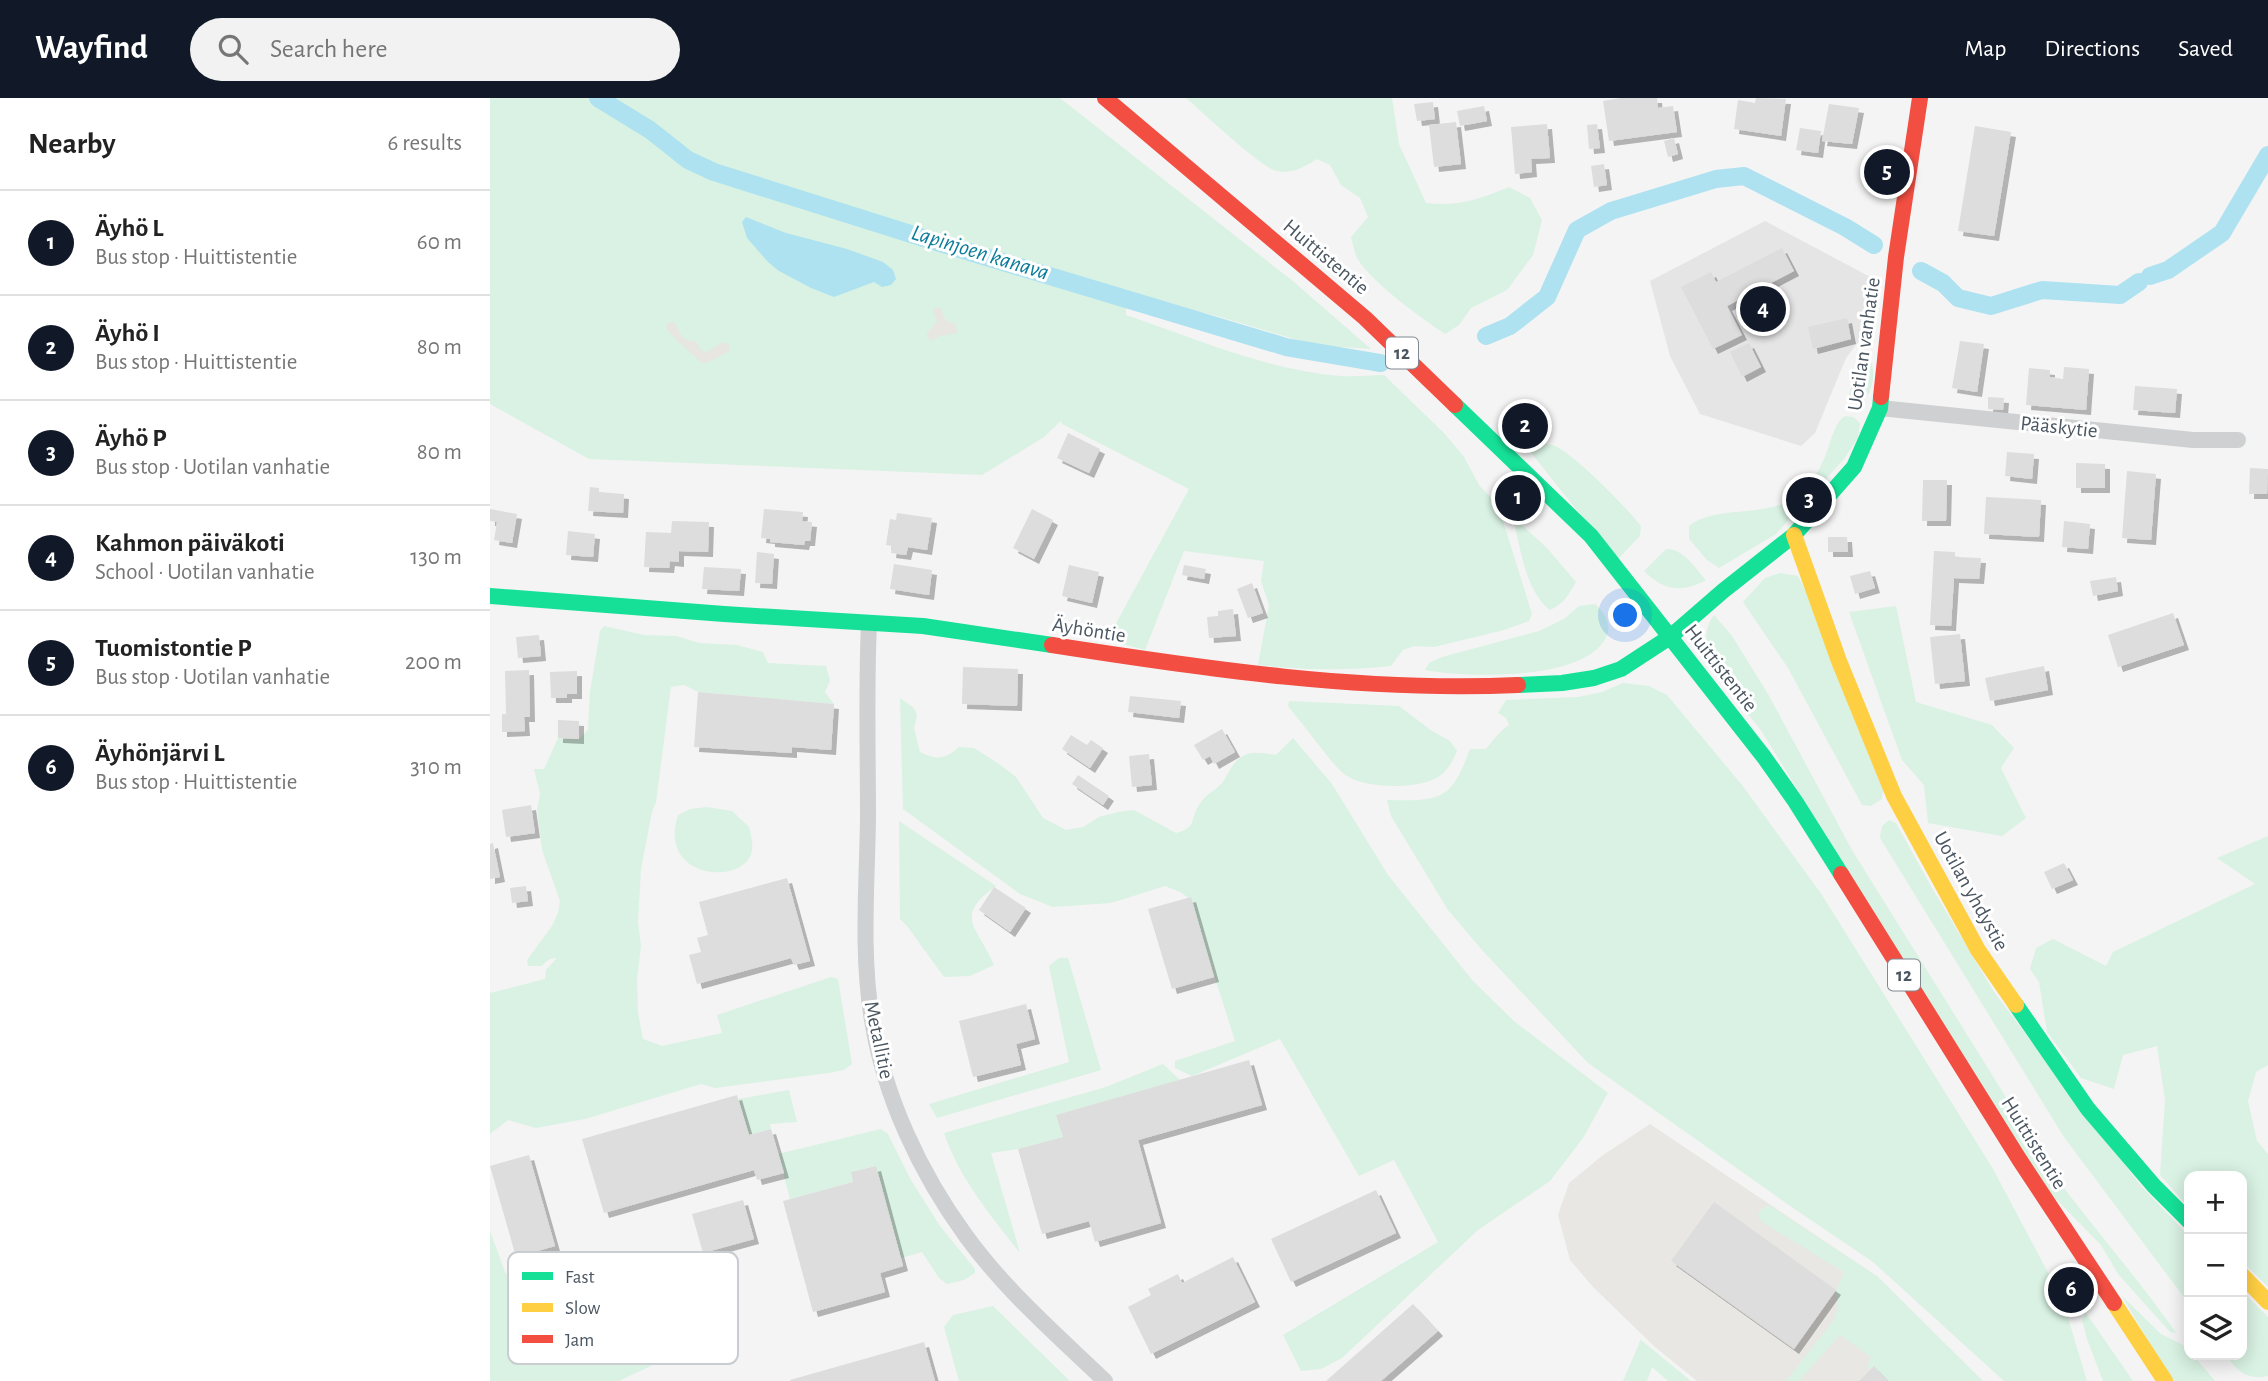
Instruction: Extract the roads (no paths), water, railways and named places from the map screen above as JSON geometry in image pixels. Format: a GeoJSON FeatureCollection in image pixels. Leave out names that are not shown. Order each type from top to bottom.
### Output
{"type":"FeatureCollection","features":[{"type":"Feature","properties":{"kind":"main road","name":"Huittistentie"},"geometry":{"type":"LineString","coordinates":[[1105,98],[1365,318],[1591,536],[1795,801],[2019,1159],[2165,1381]]}},
{"type":"Feature","properties":{"kind":"main road","name":"Uotilan vanhatie"},"geometry":{"type":"LineString","coordinates":[[1670,637],[1794,535],[1854,467],[1868,439],[1880,408],[1896,257],[1920,98]]}},
{"type":"Feature","properties":{"kind":"main road","name":"Uotilan yhdystie"},"geometry":{"type":"LineString","coordinates":[[1794,535],[1839,661],[1894,796],[1978,950],[2088,1109],[2184,1216]]}},
{"type":"Feature","properties":{"kind":"main road","name":"Äyhöntie"},"geometry":{"type":"LineString","coordinates":[[490,596],[923,626],[1168,663],[1298,680],[1371,685],[1498,686],[1562,683],[1594,678],[1620,669],[1670,637]]}},
{"type":"Feature","properties":{"kind":"main road"},"geometry":{"type":"LineString","coordinates":[[2247,1280],[2268,1302]]}},
{"type":"Feature","properties":{"kind":"main road","name":"12"},"geometry":{"type":"LineString","coordinates":[[2124,1321],[2155,1381]]}},
{"type":"Feature","properties":{"kind":"street","name":"Pääskytie"},"geometry":{"type":"LineString","coordinates":[[1880,408],[2180,439],[2238,440]]}},
{"type":"Feature","properties":{"kind":"street","name":"Metallitie"},"geometry":{"type":"LineString","coordinates":[[869,623],[868,977],[872,1020],[883,1072],[901,1120],[928,1174],[967,1238],[1022,1301],[1105,1381]]}},
{"type":"Feature","properties":{"kind":"water"},"geometry":{"type":"Polygon","coordinates":[[[746,217],[786,233],[847,249],[883,262],[893,270],[896,279],[891,285],[882,287],[874,282],[834,297],[811,288],[768,262],[747,238],[742,222],[746,217]]]}},
{"type":"Feature","properties":{"kind":"waterway","name":"Lapinjoen kanava"},"geometry":{"type":"LineString","coordinates":[[598,98],[650,130],[688,160],[714,172],[1286,347],[1381,363]]}},
{"type":"Feature","properties":{"kind":"waterway","name":"Lapinjoen kanava"},"geometry":{"type":"LineString","coordinates":[[2150,276],[2168,270],[2222,233],[2268,155]]}},
{"type":"Feature","properties":{"kind":"waterway","name":"Lapinjoen kanava"},"geometry":{"type":"LineString","coordinates":[[1486,336],[1510,326],[1547,297],[1577,230],[1611,211],[1716,179],[1744,176],[1845,227],[1874,245]]}},
{"type":"Feature","properties":{"kind":"waterway","name":"Lapinjoen kanava"},"geometry":{"type":"LineString","coordinates":[[1921,271],[1943,283],[1958,298],[1991,306],[2042,290],[2120,295],[2139,282]]}},
{"type":"Feature","properties":{"kind":"place","name":"Tuomistontie P"},"geometry":{"type":"Point","coordinates":[1887,172]}},
{"type":"Feature","properties":{"kind":"place","name":"Kahmon päiväkoti"},"geometry":{"type":"Point","coordinates":[1763,309]}},
{"type":"Feature","properties":{"kind":"place","name":"Äyhö I"},"geometry":{"type":"Point","coordinates":[1525,426]}},
{"type":"Feature","properties":{"kind":"place","name":"Äyhö L"},"geometry":{"type":"Point","coordinates":[1518,498]}},
{"type":"Feature","properties":{"kind":"place","name":"Äyhö P"},"geometry":{"type":"Point","coordinates":[1809,500]}},
{"type":"Feature","properties":{"kind":"place","name":"Äyhönjärvi L"},"geometry":{"type":"Point","coordinates":[2071,1290]}}]}
